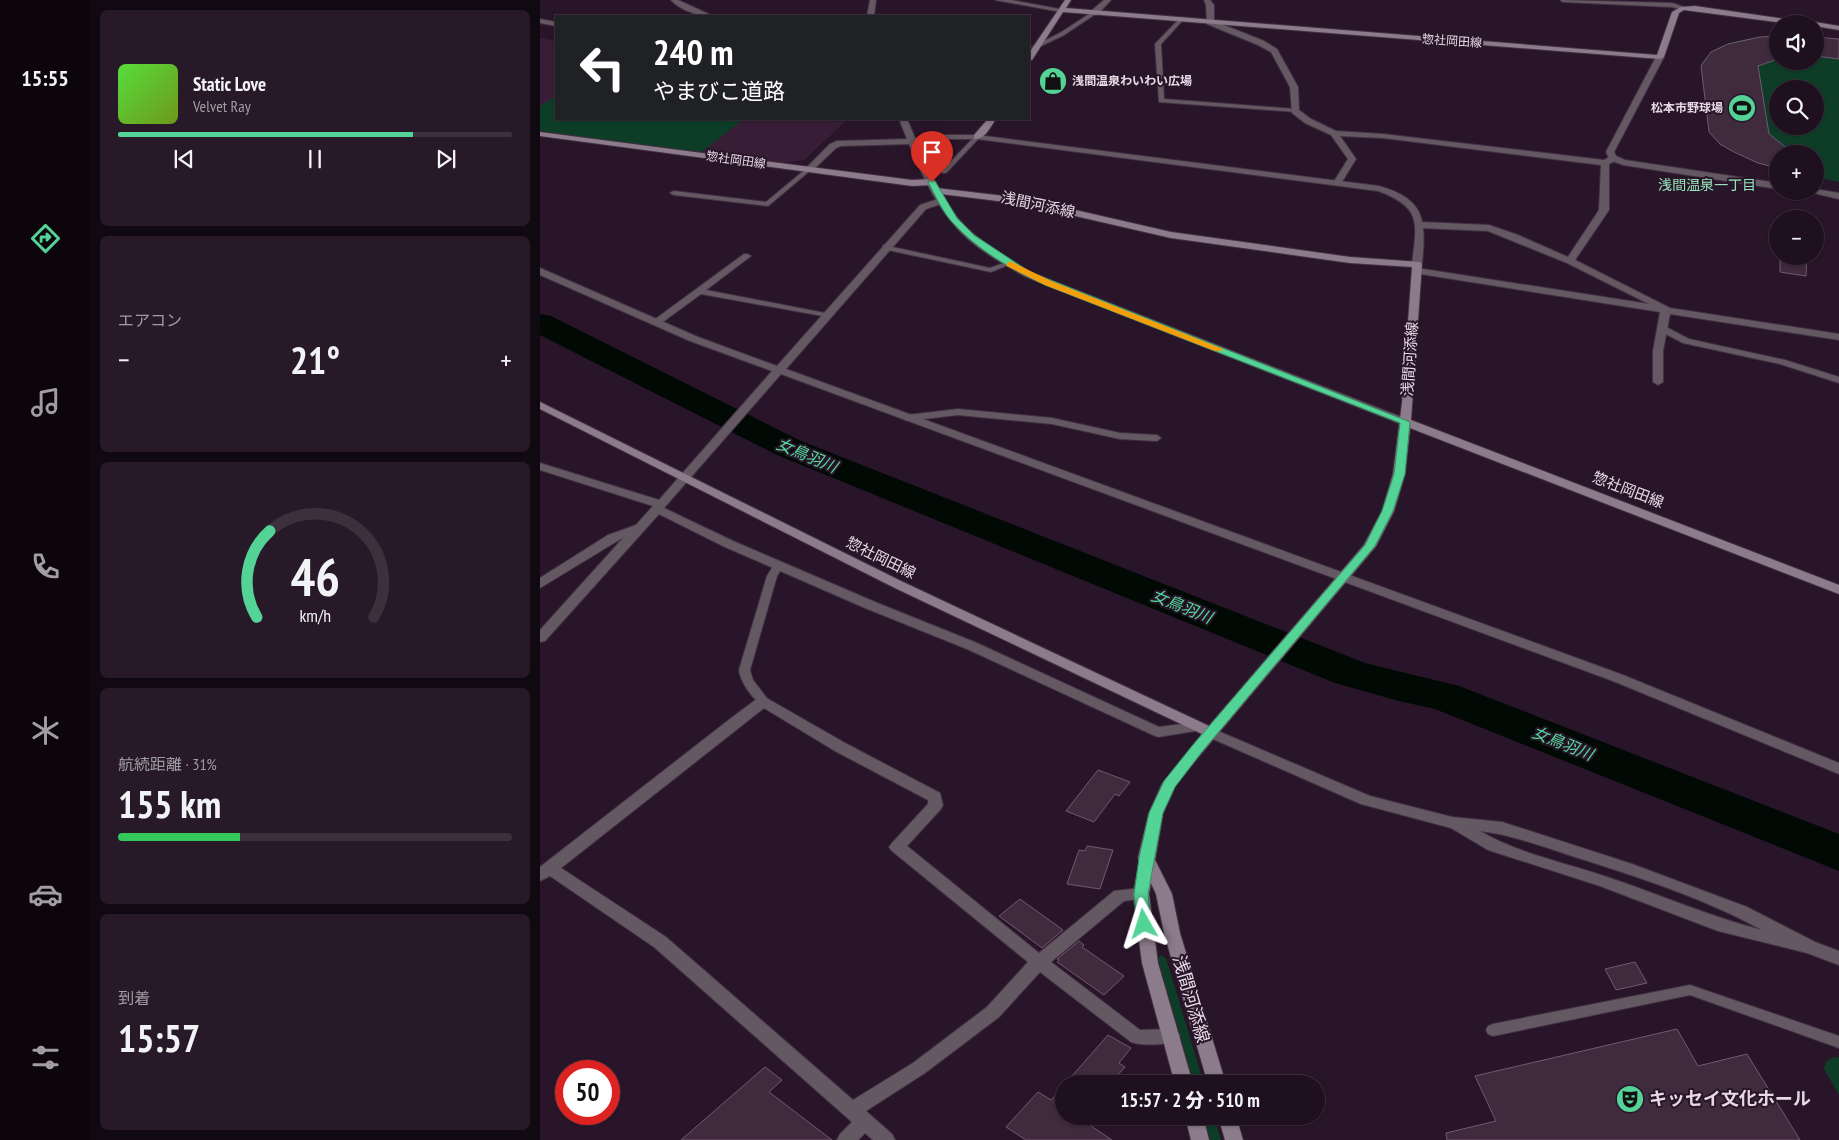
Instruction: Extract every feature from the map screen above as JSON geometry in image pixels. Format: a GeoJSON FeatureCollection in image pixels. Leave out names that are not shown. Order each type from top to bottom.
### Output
{"type":"FeatureCollection","features":[{"type":"Feature","properties":{"kind":"main road"},"geometry":{"type":"LineString","coordinates":[[1030,56],[1068,0]]}},
{"type":"Feature","properties":{"kind":"main road"},"geometry":{"type":"LineString","coordinates":[[1660,57],[1676,12],[1683,8],[1769,19]]}},
{"type":"Feature","properties":{"kind":"main road","name":"惣社岡田線"},"geometry":{"type":"LineString","coordinates":[[1061,10],[1660,57]]}},
{"type":"Feature","properties":{"kind":"main road"},"geometry":{"type":"LineString","coordinates":[[1824,26],[1839,28]]}},
{"type":"Feature","properties":{"kind":"main road"},"geometry":{"type":"LineString","coordinates":[[977,137],[991,120]]}},
{"type":"Feature","properties":{"kind":"main road","name":"惣社岡田線"},"geometry":{"type":"LineString","coordinates":[[540,134],[934,187]]}},
{"type":"Feature","properties":{"kind":"main road","name":"浅間河添線"},"geometry":{"type":"LineString","coordinates":[[934,187],[1023,201],[1180,236],[1417,268],[1399,474],[1388,511],[1370,546],[1341,582],[1227,715],[1204,730],[1169,784],[1156,813],[1146,858],[1141,894],[1150,963],[1181,1075]]}},
{"type":"Feature","properties":{"kind":"main road","name":"惣社岡田線"},"geometry":{"type":"LineString","coordinates":[[540,405],[899,586],[1204,730]]}},
{"type":"Feature","properties":{"kind":"main road","name":"惣社岡田線"},"geometry":{"type":"LineString","coordinates":[[1405,422],[1839,590]]}},
{"type":"Feature","properties":{"kind":"main road","name":"浅間河添線"},"geometry":{"type":"LineString","coordinates":[[1146,858],[1164,894],[1172,933],[1214,1075]]}},
{"type":"Feature","properties":{"kind":"main road"},"geometry":{"type":"LineString","coordinates":[[1196,1125],[1200,1140]]}},
{"type":"Feature","properties":{"kind":"main road"},"geometry":{"type":"LineString","coordinates":[[1230,1125],[1234,1140]]}},
{"type":"Feature","properties":{"kind":"street"},"geometry":{"type":"LineString","coordinates":[[674,0],[680,5],[706,15]]}},
{"type":"Feature","properties":{"kind":"street"},"geometry":{"type":"LineString","coordinates":[[871,15],[873,0]]}},
{"type":"Feature","properties":{"kind":"street"},"geometry":{"type":"LineString","coordinates":[[998,0],[1061,10]]}},
{"type":"Feature","properties":{"kind":"street"},"geometry":{"type":"LineString","coordinates":[[1094,12],[1108,0]]}},
{"type":"Feature","properties":{"kind":"street"},"geometry":{"type":"LineString","coordinates":[[1207,0],[1210,5],[1210,22],[1261,43],[1274,51],[1294,87],[1295,111],[1308,121],[1334,133],[1383,136],[1609,160],[1769,185]]}},
{"type":"Feature","properties":{"kind":"street"},"geometry":{"type":"LineString","coordinates":[[1563,0],[1671,2],[1683,8]]}},
{"type":"Feature","properties":{"kind":"street"},"geometry":{"type":"LineString","coordinates":[[540,21],[555,24]]}},
{"type":"Feature","properties":{"kind":"street"},"geometry":{"type":"LineString","coordinates":[[1570,261],[1604,210],[1610,152],[1660,57]]}},
{"type":"Feature","properties":{"kind":"street"},"geometry":{"type":"LineString","coordinates":[[902,120],[928,179],[954,220],[971,237],[1009,263],[1048,283],[1405,422]]}},
{"type":"Feature","properties":{"kind":"street"},"geometry":{"type":"LineString","coordinates":[[1334,133],[1352,159],[1337,183]]}},
{"type":"Feature","properties":{"kind":"street"},"geometry":{"type":"LineString","coordinates":[[809,169],[833,146],[840,143],[912,142],[944,137],[977,137],[1379,188],[1393,193],[1414,206],[1421,225],[1417,268],[1839,337]]}},
{"type":"Feature","properties":{"kind":"street"},"geometry":{"type":"LineString","coordinates":[[1824,194],[1839,196]]}},
{"type":"Feature","properties":{"kind":"street"},"geometry":{"type":"LineString","coordinates":[[540,638],[684,479],[825,315],[922,207],[941,201]]}},
{"type":"Feature","properties":{"kind":"street"},"geometry":{"type":"LineString","coordinates":[[1421,225],[1489,228],[1514,236],[1570,261],[1666,309]]}},
{"type":"Feature","properties":{"kind":"street"},"geometry":{"type":"LineString","coordinates":[[540,271],[775,373],[907,418],[1341,582],[1618,678],[1839,769]]}},
{"type":"Feature","properties":{"kind":"street"},"geometry":{"type":"LineString","coordinates":[[1658,382],[1658,351],[1666,309]]}},
{"type":"Feature","properties":{"kind":"street"},"geometry":{"type":"LineString","coordinates":[[540,466],[658,507],[729,544],[870,605],[972,646],[1158,732],[1204,730],[1366,800],[1452,823],[1493,846],[1605,882],[1724,927],[1809,947],[1839,958]]}},
{"type":"Feature","properties":{"kind":"street"},"geometry":{"type":"LineString","coordinates":[[540,584],[612,538],[641,526]]}},
{"type":"Feature","properties":{"kind":"street"},"geometry":{"type":"LineString","coordinates":[[886,1140],[660,942],[545,872],[763,701],[840,747],[935,797],[936,805],[896,848],[1137,1037],[1170,1036]]}},
{"type":"Feature","properties":{"kind":"street"},"geometry":{"type":"LineString","coordinates":[[846,1140],[858,1117],[993,1012],[1039,962],[1120,895],[1141,894]]}},
{"type":"Feature","properties":{"kind":"lane"},"geometry":{"type":"LineString","coordinates":[[1036,47],[1062,34],[1094,12]]}},
{"type":"Feature","properties":{"kind":"lane"},"geometry":{"type":"LineString","coordinates":[[1181,19],[1158,44],[1161,101],[1295,111]]}},
{"type":"Feature","properties":{"kind":"lane"},"geometry":{"type":"LineString","coordinates":[[944,172],[977,137]]}},
{"type":"Feature","properties":{"kind":"lane"},"geometry":{"type":"LineString","coordinates":[[674,193],[768,204],[809,169]]}},
{"type":"Feature","properties":{"kind":"lane"},"geometry":{"type":"LineString","coordinates":[[886,247],[991,270],[1009,263]]}},
{"type":"Feature","properties":{"kind":"lane"},"geometry":{"type":"LineString","coordinates":[[657,322],[747,256]]}},
{"type":"Feature","properties":{"kind":"lane"},"geometry":{"type":"LineString","coordinates":[[699,291],[825,315]]}},
{"type":"Feature","properties":{"kind":"lane"},"geometry":{"type":"LineString","coordinates":[[1663,329],[1686,341],[1782,362],[1839,380]]}},
{"type":"Feature","properties":{"kind":"lane"},"geometry":{"type":"LineString","coordinates":[[907,418],[958,412],[1052,421],[1120,436],[1157,438]]}},
{"type":"Feature","properties":{"kind":"lane"},"geometry":{"type":"LineString","coordinates":[[763,701],[744,675],[744,666],[749,657],[772,576],[779,565]]}},
{"type":"Feature","properties":{"kind":"lane"},"geometry":{"type":"LineString","coordinates":[[1493,1030],[1690,990],[1839,1042]]}},
{"type":"Feature","properties":{"kind":"shaded area"},"geometry":{"type":"Polygon","coordinates":[[[540,38],[555,41],[555,120],[847,120],[804,160],[785,163],[540,131],[540,38]]]}},
{"type":"Feature","properties":{"kind":"green space","name":"松本市野球場"},"geometry":{"type":"Polygon","coordinates":[[[1769,37],[1769,70],[1824,70],[1824,38],[1839,39],[1839,182],[1824,179],[1824,145],[1769,145],[1769,158],[1758,163],[1720,144],[1709,132],[1701,66],[1706,57],[1714,50],[1745,39],[1769,37]]]}},
{"type":"Feature","properties":{"kind":"green space"},"geometry":{"type":"Polygon","coordinates":[[[555,97],[555,120],[743,120],[700,153],[540,131],[540,106],[555,97]]]}},
{"type":"Feature","properties":{"kind":"green space"},"geometry":{"type":"Polygon","coordinates":[[[1160,955],[1166,958],[1201,1075],[1191,1075],[1158,960],[1160,955]]]}},
{"type":"Feature","properties":{"kind":"green space"},"geometry":{"type":"Polygon","coordinates":[[[1839,1057],[1839,1095],[1824,1069],[1828,1060],[1839,1057]]]}},
{"type":"Feature","properties":{"kind":"green space"},"geometry":{"type":"Polygon","coordinates":[[[1206,1125],[1217,1125],[1221,1140],[1210,1140],[1206,1125]]]}},
{"type":"Feature","properties":{"kind":"building"},"geometry":{"type":"Polygon","coordinates":[[[1769,36],[1769,62],[1758,66],[1769,135],[1783,145],[1769,145],[1769,166],[1734,152],[1720,144],[1709,132],[1701,66],[1711,52],[1728,44],[1769,36]]]}},
{"type":"Feature","properties":{"kind":"building"},"geometry":{"type":"Polygon","coordinates":[[[1824,38],[1839,39],[1839,59],[1824,57],[1824,38]]]}},
{"type":"Feature","properties":{"kind":"building"},"geometry":{"type":"Polygon","coordinates":[[[1780,265],[1807,265],[1806,276],[1780,272],[1780,265]]]}},
{"type":"Feature","properties":{"kind":"building"},"geometry":{"type":"Polygon","coordinates":[[[1098,770],[1130,782],[1119,796],[1115,794],[1094,822],[1066,811],[1098,770]]]}},
{"type":"Feature","properties":{"kind":"building"},"geometry":{"type":"Polygon","coordinates":[[[1087,846],[1113,850],[1100,889],[1067,884],[1079,850],[1085,851],[1087,846]]]}},
{"type":"Feature","properties":{"kind":"building"},"geometry":{"type":"Polygon","coordinates":[[[1020,899],[1063,930],[1042,948],[999,916],[1020,899]]]}},
{"type":"Feature","properties":{"kind":"building"},"geometry":{"type":"Polygon","coordinates":[[[1079,941],[1084,945],[1082,947],[1124,976],[1104,995],[1057,962],[1059,960],[1057,959],[1079,941]]]}},
{"type":"Feature","properties":{"kind":"building"},"geometry":{"type":"Polygon","coordinates":[[[1635,962],[1647,983],[1616,990],[1605,969],[1635,962]]]}},
{"type":"Feature","properties":{"kind":"building","name":"キッセイ文化ホール"},"geometry":{"type":"Polygon","coordinates":[[[1677,1029],[1698,1066],[1747,1054],[1800,1140],[1447,1140],[1446,1133],[1496,1121],[1475,1076],[1677,1029]]]}},
{"type":"Feature","properties":{"kind":"building"},"geometry":{"type":"Polygon","coordinates":[[[1108,1035],[1131,1048],[1119,1063],[1125,1067],[1118,1075],[1073,1075],[1108,1035]]]}},
{"type":"Feature","properties":{"kind":"building"},"geometry":{"type":"Polygon","coordinates":[[[765,1067],[782,1080],[769,1092],[832,1140],[681,1140],[765,1067]]]}},
{"type":"Feature","properties":{"kind":"building"},"geometry":{"type":"Polygon","coordinates":[[[1038,1092],[1051,1100],[1055,1096],[1055,1125],[1090,1125],[1112,1140],[1026,1140],[1006,1127],[1038,1092]]]}},
{"type":"Feature","properties":{"kind":"waterway","name":"女鳥羽川"},"geometry":{"type":"LineString","coordinates":[[540,323],[789,448],[1350,673],[1399,687],[1444,696],[1700,796],[1839,853]]}},
{"type":"Feature","properties":{"kind":"slow traffic"},"geometry":{"type":"LineString","coordinates":[[1010,264],[1048,283],[1218,349]]}},
{"type":"Feature","properties":{"kind":"place","name":"浅間温泉わいわい広場"},"geometry":{"type":"Point","coordinates":[1053,81]}},
{"type":"Feature","properties":{"kind":"place","name":"松本市野球場"},"geometry":{"type":"Point","coordinates":[1742,108]}},
{"type":"Feature","properties":{"kind":"place","name":"キッセイ文化ホール"},"geometry":{"type":"Point","coordinates":[1630,1099]}},
{"type":"Feature","properties":{"kind":"district","name":"浅間温泉一丁目"},"geometry":{"type":"Point","coordinates":[1707,185]}},
{"type":"Feature","properties":{"kind":"route"},"geometry":{"type":"LineString","coordinates":[[932,182],[941,201],[954,220],[971,237],[989,251],[1027,274],[1405,422],[1399,474],[1388,511],[1370,546],[1196,749],[1169,784],[1156,813],[1146,858],[1141,894],[1144,924]]}}]}
